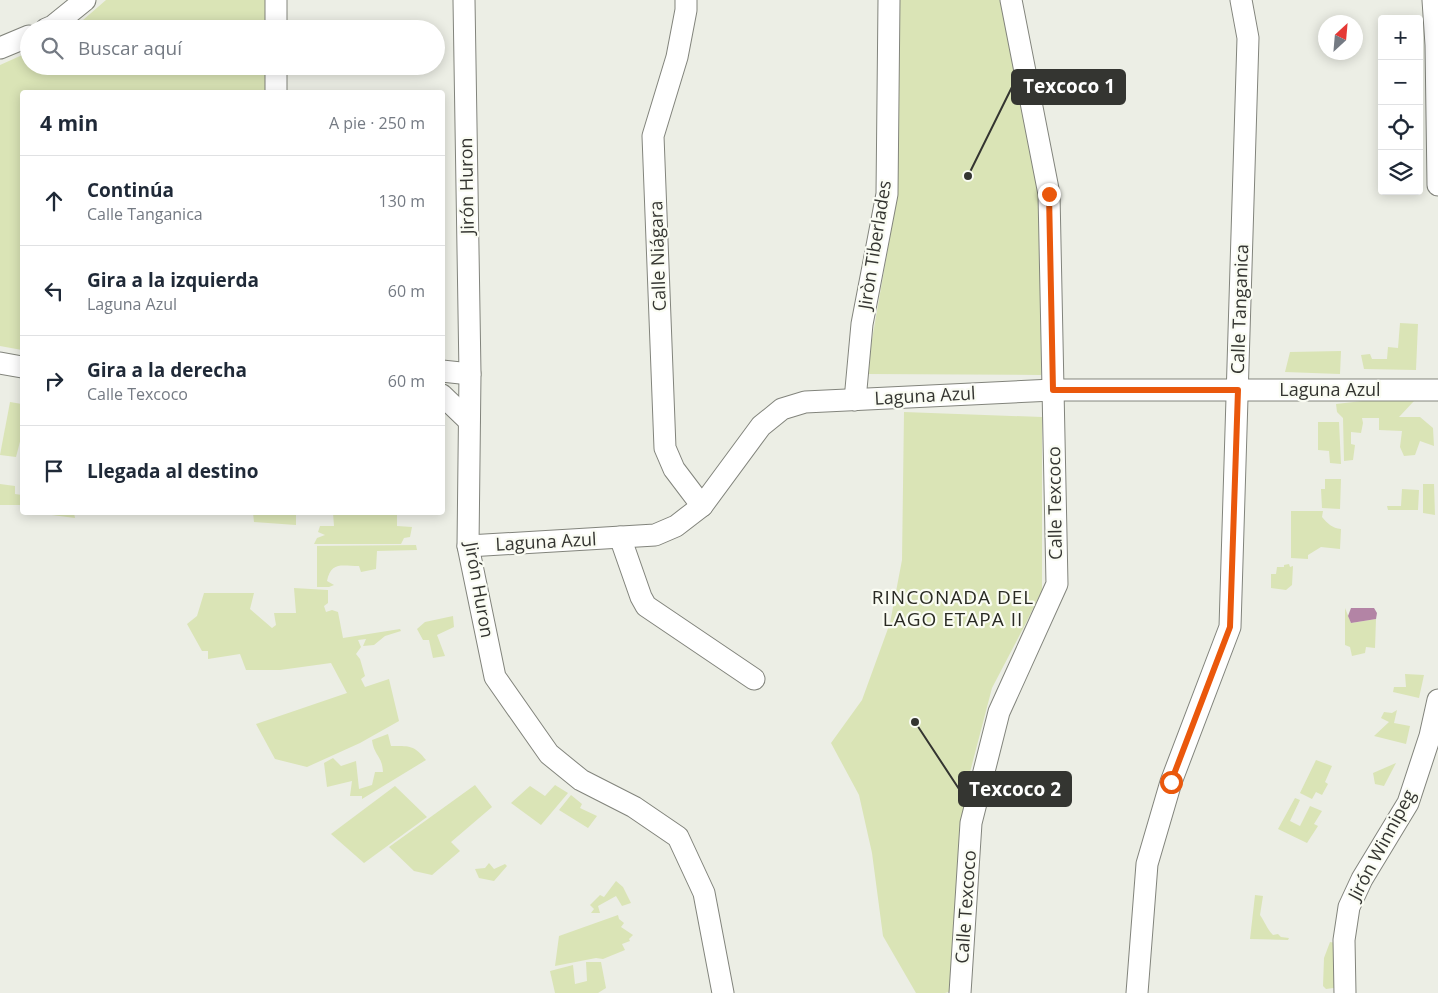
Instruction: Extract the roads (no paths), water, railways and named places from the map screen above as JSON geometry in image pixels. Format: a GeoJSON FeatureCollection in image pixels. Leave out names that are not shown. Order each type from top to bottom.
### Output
{"type":"FeatureCollection","features":[{"type":"Feature","properties":{"kind":"street"},"geometry":{"type":"LineString","coordinates":[[60,20],[86,0]]}},
{"type":"Feature","properties":{"kind":"street"},"geometry":{"type":"LineString","coordinates":[[276,0],[276,20]]}},
{"type":"Feature","properties":{"kind":"street","name":"Jirón Huron"},"geometry":{"type":"LineString","coordinates":[[464,0],[470,374],[468,546],[495,677],[549,754],[581,780],[634,807],[678,837],[704,893],[722,993]]}},
{"type":"Feature","properties":{"kind":"street","name":"Calle Niágara"},"geometry":{"type":"LineString","coordinates":[[686,0],[686,10],[677,57],[653,136],[665,448],[674,470],[702,506]]}},
{"type":"Feature","properties":{"kind":"street","name":"Jiròn Tiberlades"},"geometry":{"type":"LineString","coordinates":[[855,400],[862,324],[887,194],[890,0]]}},
{"type":"Feature","properties":{"kind":"street","name":"Calle Texcoco"},"geometry":{"type":"LineString","coordinates":[[960,993],[971,823],[999,712],[1057,584],[1049,194],[1011,0]]}},
{"type":"Feature","properties":{"kind":"street","name":"Calle Tanganica"},"geometry":{"type":"LineString","coordinates":[[1137,993],[1147,864],[1171,782],[1230,627],[1248,38],[1241,0]]}},
{"type":"Feature","properties":{"kind":"street"},"geometry":{"type":"LineString","coordinates":[[1433,0],[1436,45],[1438,185]]}},
{"type":"Feature","properties":{"kind":"street"},"geometry":{"type":"LineString","coordinates":[[0,48],[20,40]]}},
{"type":"Feature","properties":{"kind":"street"},"geometry":{"type":"LineString","coordinates":[[276,75],[276,90]]}},
{"type":"Feature","properties":{"kind":"street"},"geometry":{"type":"LineString","coordinates":[[0,363],[20,366]]}},
{"type":"Feature","properties":{"kind":"street"},"geometry":{"type":"LineString","coordinates":[[445,371],[470,374]]}},
{"type":"Feature","properties":{"kind":"street","name":"Laguna Azul"},"geometry":{"type":"LineString","coordinates":[[468,546],[655,535],[676,526],[702,506],[761,426],[782,409],[805,402],[1053,390],[1438,390]]}},
{"type":"Feature","properties":{"kind":"street"},"geometry":{"type":"LineString","coordinates":[[445,398],[470,421]]}},
{"type":"Feature","properties":{"kind":"street"},"geometry":{"type":"LineString","coordinates":[[620,538],[646,606],[754,679]]}},
{"type":"Feature","properties":{"kind":"street","name":"Jirón Winnipeg"},"geometry":{"type":"LineString","coordinates":[[1345,993],[1344,940],[1349,907],[1362,879],[1408,803],[1430,736],[1438,700]]}},
{"type":"Feature","properties":{"kind":"place","name":"Texcoco 1"},"geometry":{"type":"Point","coordinates":[968,176]}},
{"type":"Feature","properties":{"kind":"place","name":"Texcoco 2"},"geometry":{"type":"Point","coordinates":[915,722]}},
{"type":"Feature","properties":{"kind":"district","name":"RINCONADA DEL LAGO ETAPA II"},"geometry":{"type":"Point","coordinates":[953,608]}}]}
